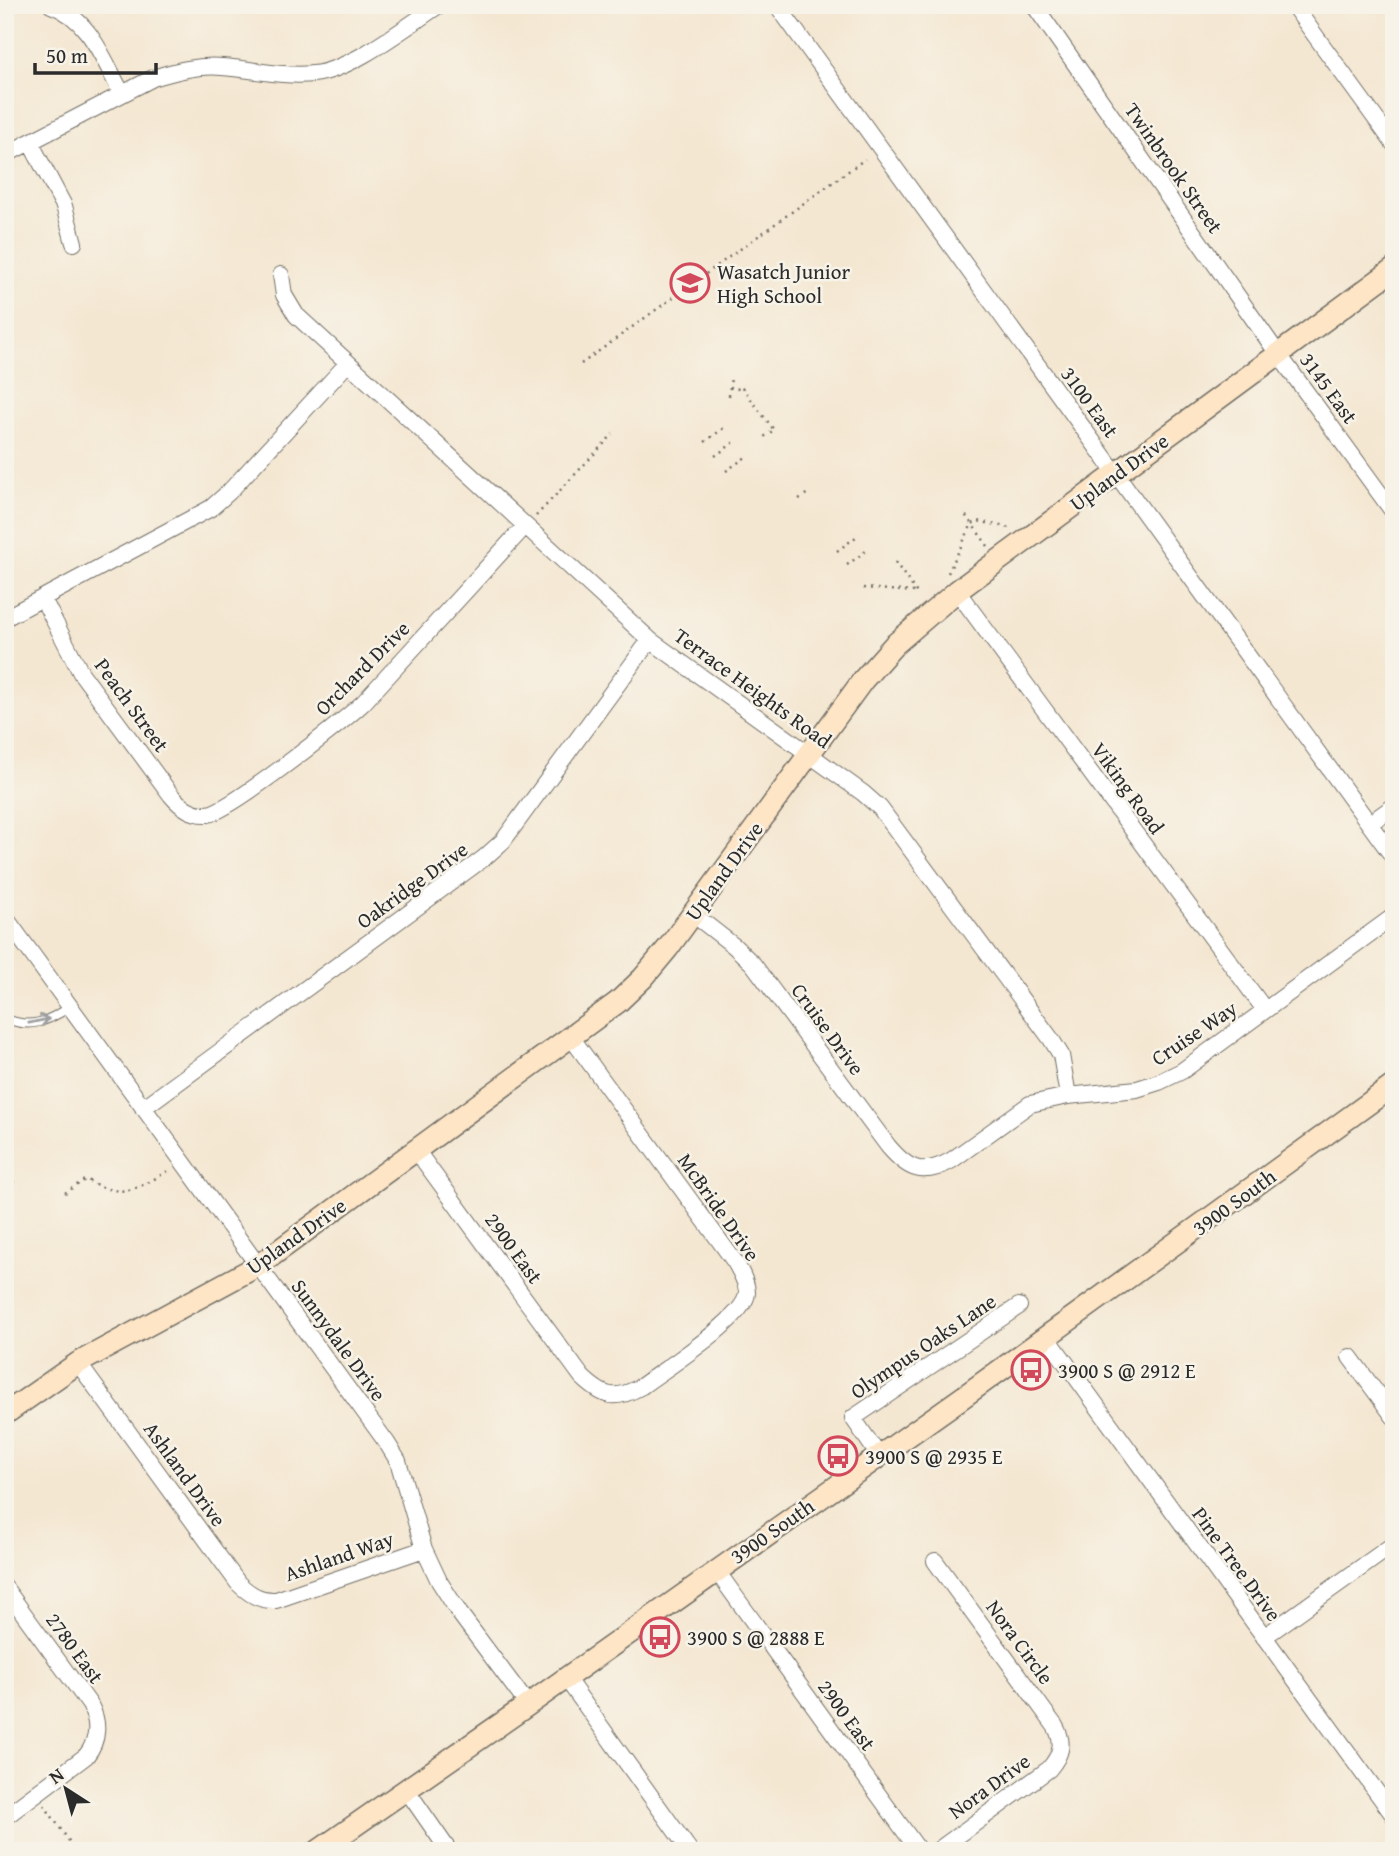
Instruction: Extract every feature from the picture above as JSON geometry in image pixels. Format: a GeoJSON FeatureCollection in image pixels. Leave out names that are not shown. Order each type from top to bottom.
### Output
{"type":"FeatureCollection","features":[{"type":"Feature","properties":{"kind":"street"},"geometry":{"type":"LineString","coordinates":[[51,5],[82,23],[122,94]]}},
{"type":"Feature","properties":{"kind":"street"},"geometry":{"type":"LineString","coordinates":[[5,155],[153,78],[195,68],[220,67],[279,74],[313,74],[331,70],[353,60],[439,5]]}},
{"type":"Feature","properties":{"kind":"street","name":"3100 East"},"geometry":{"type":"LineString","coordinates":[[777,5],[1394,858]]}},
{"type":"Feature","properties":{"kind":"street","name":"Twinbrook Street"},"geometry":{"type":"LineString","coordinates":[[1034,5],[1279,355]]}},
{"type":"Feature","properties":{"kind":"street"},"geometry":{"type":"LineString","coordinates":[[1293,5],[1394,144]]}},
{"type":"Feature","properties":{"kind":"street"},"geometry":{"type":"LineString","coordinates":[[30,142],[64,206],[75,243]]}},
{"type":"Feature","properties":{"kind":"street","name":"Upland Drive"},"geometry":{"type":"LineString","coordinates":[[5,1414],[78,1363],[259,1265],[618,1002],[643,978],[693,915],[863,680],[952,584],[1115,473],[1394,269]]}},
{"type":"Feature","properties":{"kind":"street","name":"Terrace Heights Road"},"geometry":{"type":"LineString","coordinates":[[281,275],[284,295],[296,315],[530,522],[650,640],[880,808],[1051,1039],[1061,1055],[1068,1096]]}},
{"type":"Feature","properties":{"kind":"street","name":"3145 East"},"geometry":{"type":"LineString","coordinates":[[1279,355],[1394,513]]}},
{"type":"Feature","properties":{"kind":"street"},"geometry":{"type":"LineString","coordinates":[[5,618],[211,508],[348,363]]}},
{"type":"Feature","properties":{"kind":"street","name":"Orchard Drive"},"geometry":{"type":"LineString","coordinates":[[208,814],[230,804],[363,704],[530,522]]}},
{"type":"Feature","properties":{"kind":"street","name":"Viking Road"},"geometry":{"type":"LineString","coordinates":[[952,584],[1265,1010]]}},
{"type":"Feature","properties":{"kind":"street","name":"Peach Street"},"geometry":{"type":"LineString","coordinates":[[43,599],[81,673],[171,795],[185,808],[195,813],[208,814]]}},
{"type":"Feature","properties":{"kind":"street","name":"Oakridge Drive"},"geometry":{"type":"LineString","coordinates":[[143,1108],[473,866],[503,841],[650,640]]}},
{"type":"Feature","properties":{"kind":"street"},"geometry":{"type":"LineString","coordinates":[[1369,824],[1394,806]]}},
{"type":"Feature","properties":{"kind":"street","name":"Cruise Drive"},"geometry":{"type":"LineString","coordinates":[[693,915],[753,964],[894,1153],[911,1168],[923,1170]]}},
{"type":"Feature","properties":{"kind":"street","name":"Cruise Way"},"geometry":{"type":"LineString","coordinates":[[923,1170],[938,1168],[952,1160],[1030,1104],[1068,1096],[1137,1089],[1182,1071],[1394,916]]}},
{"type":"Feature","properties":{"kind":"street","name":"Sunnydale Drive"},"geometry":{"type":"LineString","coordinates":[[5,917],[393,1452],[404,1479],[424,1549],[439,1581],[460,1614],[528,1705]]}},
{"type":"Feature","properties":{"kind":"street","name":"McBride Drive"},"geometry":{"type":"LineString","coordinates":[[571,1037],[735,1262],[743,1277],[747,1294],[741,1309],[728,1322],[642,1386],[627,1394],[610,1397]]}},
{"type":"Feature","properties":{"kind":"street","name":"3900 South"},"geometry":{"type":"LineString","coordinates":[[318,1851],[1047,1337],[1394,1084]]}},
{"type":"Feature","properties":{"kind":"street","name":"2900 East"},"geometry":{"type":"LineString","coordinates":[[416,1150],[582,1377],[595,1390],[610,1397]]}},
{"type":"Feature","properties":{"kind":"street","name":"Olympus Oaks Lane"},"geometry":{"type":"LineString","coordinates":[[879,1456],[853,1418],[1019,1306]]}},
{"type":"Feature","properties":{"kind":"street","name":"Pine Tree Drive"},"geometry":{"type":"LineString","coordinates":[[1047,1337],[1264,1637],[1391,1805]]}},
{"type":"Feature","properties":{"kind":"street"},"geometry":{"type":"LineString","coordinates":[[1350,1357],[1394,1416]]}},
{"type":"Feature","properties":{"kind":"street","name":"Ashland Drive"},"geometry":{"type":"LineString","coordinates":[[78,1363],[238,1583],[246,1591],[267,1600]]}},
{"type":"Feature","properties":{"kind":"street"},"geometry":{"type":"LineString","coordinates":[[1264,1637],[1394,1544]]}},
{"type":"Feature","properties":{"kind":"street","name":"Ashland Way"},"geometry":{"type":"LineString","coordinates":[[267,1600],[276,1600],[424,1549]]}},
{"type":"Feature","properties":{"kind":"street","name":"Nora Circle"},"geometry":{"type":"LineString","coordinates":[[935,1561],[1055,1726],[1061,1738],[1061,1751]]}},
{"type":"Feature","properties":{"kind":"street","name":"2900 East"},"geometry":{"type":"LineString","coordinates":[[716,1570],[919,1851]]}},
{"type":"Feature","properties":{"kind":"street","name":"2780 East"},"geometry":{"type":"LineString","coordinates":[[5,1588],[90,1705],[96,1720],[96,1738],[86,1756],[36,1794]]}},
{"type":"Feature","properties":{"kind":"street"},"geometry":{"type":"LineString","coordinates":[[566,1678],[690,1851]]}},
{"type":"Feature","properties":{"kind":"street","name":"Nora Drive"},"geometry":{"type":"LineString","coordinates":[[937,1851],[1043,1773],[1054,1763],[1061,1751]]}},
{"type":"Feature","properties":{"kind":"street"},"geometry":{"type":"LineString","coordinates":[[406,1789],[449,1851]]}},
{"type":"Feature","properties":{"kind":"street"},"geometry":{"type":"LineString","coordinates":[[5,1817],[36,1794]]}},
{"type":"Feature","properties":{"kind":"lane"},"geometry":{"type":"LineString","coordinates":[[5,1017],[20,1023],[37,1024],[70,1007]]}},
{"type":"Feature","properties":{"kind":"path"},"geometry":{"type":"LineString","coordinates":[[581,364],[865,159]]}},
{"type":"Feature","properties":{"kind":"path"},"geometry":{"type":"LineString","coordinates":[[729,396],[731,377]]}},
{"type":"Feature","properties":{"kind":"path"},"geometry":{"type":"LineString","coordinates":[[730,387],[737,389],[741,386],[774,430],[764,437]]}},
{"type":"Feature","properties":{"kind":"path"},"geometry":{"type":"LineString","coordinates":[[705,442],[725,427]]}},
{"type":"Feature","properties":{"kind":"path"},"geometry":{"type":"LineString","coordinates":[[530,522],[613,435]]}},
{"type":"Feature","properties":{"kind":"path"},"geometry":{"type":"LineString","coordinates":[[715,456],[736,441]]}},
{"type":"Feature","properties":{"kind":"path"},"geometry":{"type":"LineString","coordinates":[[726,471],[746,457]]}},
{"type":"Feature","properties":{"kind":"path"},"geometry":{"type":"LineString","coordinates":[[799,499],[808,492]]}},
{"type":"Feature","properties":{"kind":"path"},"geometry":{"type":"LineString","coordinates":[[963,512],[988,546]]}},
{"type":"Feature","properties":{"kind":"path"},"geometry":{"type":"LineString","coordinates":[[952,584],[972,524],[978,521],[1008,526],[1011,529]]}},
{"type":"Feature","properties":{"kind":"path"},"geometry":{"type":"LineString","coordinates":[[837,551],[856,537]]}},
{"type":"Feature","properties":{"kind":"path"},"geometry":{"type":"LineString","coordinates":[[846,565],[866,551]]}},
{"type":"Feature","properties":{"kind":"path"},"geometry":{"type":"LineString","coordinates":[[895,562],[919,596]]}},
{"type":"Feature","properties":{"kind":"path"},"geometry":{"type":"LineString","coordinates":[[863,588],[915,592]]}},
{"type":"Feature","properties":{"kind":"path"},"geometry":{"type":"LineString","coordinates":[[5,1170],[14,1183]]}},
{"type":"Feature","properties":{"kind":"path"},"geometry":{"type":"LineString","coordinates":[[65,1193],[86,1179],[114,1192],[124,1190],[145,1184],[168,1171]]}},
{"type":"Feature","properties":{"kind":"path"},"geometry":{"type":"LineString","coordinates":[[36,1794],[76,1851]]}},
{"type":"Feature","properties":{"kind":"place","name":"Wasatch Junior High School"},"geometry":{"type":"Point","coordinates":[690,283]}},
{"type":"Feature","properties":{"kind":"place","name":"3900 S @ 2912 E"},"geometry":{"type":"Point","coordinates":[1031,1370]}},
{"type":"Feature","properties":{"kind":"place","name":"3900 S @ 2935 E"},"geometry":{"type":"Point","coordinates":[838,1456]}},
{"type":"Feature","properties":{"kind":"place","name":"3900 S @ 2888 E"},"geometry":{"type":"Point","coordinates":[660,1637]}}]}
